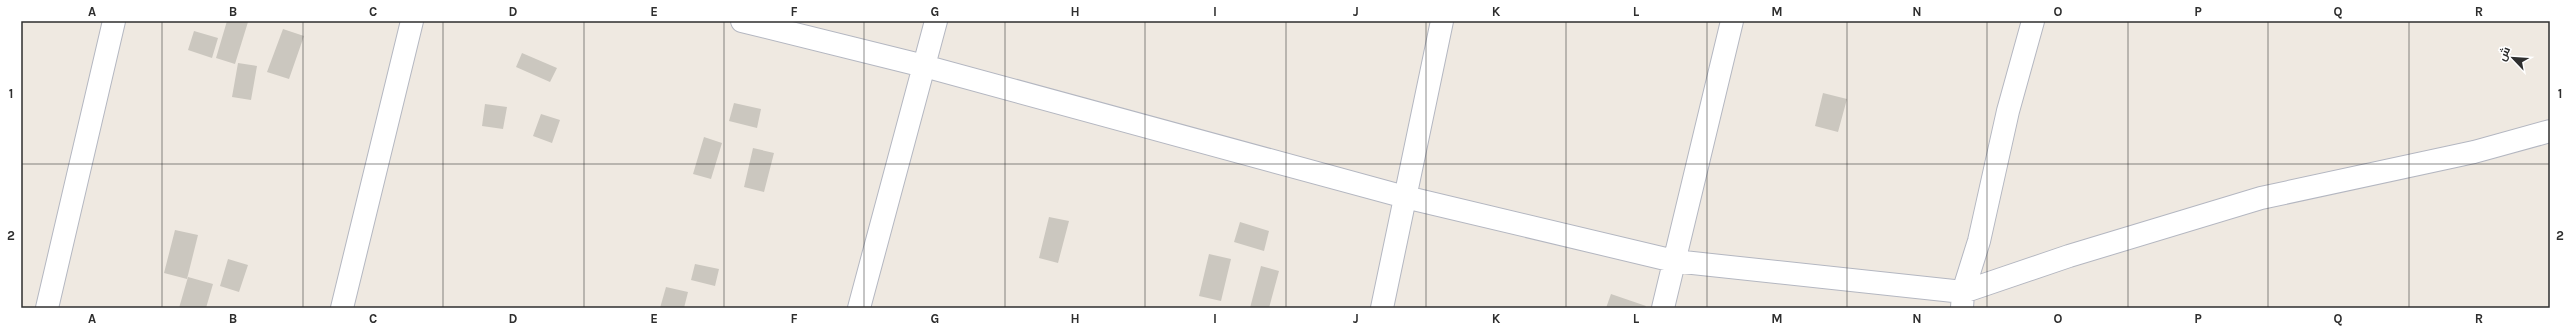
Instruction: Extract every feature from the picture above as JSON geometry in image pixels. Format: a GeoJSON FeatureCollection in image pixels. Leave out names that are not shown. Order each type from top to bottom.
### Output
{"type":"FeatureCollection","features":[{"type":"Feature","properties":{"kind":"street"},"geometry":{"type":"LineString","coordinates":[[47,308],[114,21]]}},
{"type":"Feature","properties":{"kind":"street"},"geometry":{"type":"LineString","coordinates":[[342,308],[412,21]]}},
{"type":"Feature","properties":{"kind":"street"},"geometry":{"type":"LineString","coordinates":[[742,21],[924,66],[1405,197],[1674,261],[1963,300],[2069,256],[2261,198],[2474,152],[2550,132]]}},
{"type":"Feature","properties":{"kind":"street"},"geometry":{"type":"LineString","coordinates":[[859,308],[936,21]]}},
{"type":"Feature","properties":{"kind":"street"},"geometry":{"type":"LineString","coordinates":[[1382,308],[1442,21]]}},
{"type":"Feature","properties":{"kind":"street"},"geometry":{"type":"LineString","coordinates":[[1663,308],[1732,21]]}},
{"type":"Feature","properties":{"kind":"street"},"geometry":{"type":"LineString","coordinates":[[1963,300],[2008,111],[2033,21]]}},
{"type":"Feature","properties":{"kind":"building"},"geometry":{"type":"Polygon","coordinates":[[[227,21],[248,22],[235,64],[216,58],[227,21]]]}},
{"type":"Feature","properties":{"kind":"building"},"geometry":{"type":"Polygon","coordinates":[[[283,29],[304,36],[289,79],[267,72],[283,29]]]}},
{"type":"Feature","properties":{"kind":"building"},"geometry":{"type":"Polygon","coordinates":[[[194,31],[218,38],[212,58],[188,50],[194,31]]]}},
{"type":"Feature","properties":{"kind":"building"},"geometry":{"type":"Polygon","coordinates":[[[522,53],[557,68],[550,82],[516,67],[522,53]]]}},
{"type":"Feature","properties":{"kind":"building"},"geometry":{"type":"Polygon","coordinates":[[[238,63],[257,66],[251,100],[232,97],[238,63]]]}},
{"type":"Feature","properties":{"kind":"building"},"geometry":{"type":"Polygon","coordinates":[[[1823,93],[1847,99],[1838,132],[1815,126],[1823,93]]]}},
{"type":"Feature","properties":{"kind":"building"},"geometry":{"type":"Polygon","coordinates":[[[734,103],[761,109],[757,128],[729,121],[734,103]]]}},
{"type":"Feature","properties":{"kind":"building"},"geometry":{"type":"Polygon","coordinates":[[[485,104],[507,107],[503,129],[482,126],[485,104]]]}},
{"type":"Feature","properties":{"kind":"building"},"geometry":{"type":"Polygon","coordinates":[[[541,114],[560,120],[552,143],[533,136],[541,114]]]}},
{"type":"Feature","properties":{"kind":"building"},"geometry":{"type":"Polygon","coordinates":[[[704,137],[722,143],[711,179],[693,174],[704,137]]]}},
{"type":"Feature","properties":{"kind":"building"},"geometry":{"type":"Polygon","coordinates":[[[753,148],[774,153],[764,192],[744,187],[753,148]]]}},
{"type":"Feature","properties":{"kind":"building"},"geometry":{"type":"Polygon","coordinates":[[[1049,217],[1069,221],[1058,263],[1039,258],[1049,217]]]}},
{"type":"Feature","properties":{"kind":"building"},"geometry":{"type":"Polygon","coordinates":[[[1240,222],[1269,231],[1264,251],[1234,242],[1240,222]]]}},
{"type":"Feature","properties":{"kind":"building"},"geometry":{"type":"Polygon","coordinates":[[[175,230],[198,235],[187,279],[164,273],[175,230]]]}},
{"type":"Feature","properties":{"kind":"building"},"geometry":{"type":"Polygon","coordinates":[[[1209,254],[1231,259],[1221,301],[1199,296],[1209,254]]]}},
{"type":"Feature","properties":{"kind":"building"},"geometry":{"type":"Polygon","coordinates":[[[228,259],[248,265],[239,292],[220,286],[228,259]]]}},
{"type":"Feature","properties":{"kind":"building"},"geometry":{"type":"Polygon","coordinates":[[[695,264],[719,269],[715,286],[691,280],[695,264]]]}},
{"type":"Feature","properties":{"kind":"building"},"geometry":{"type":"Polygon","coordinates":[[[1261,266],[1279,271],[1269,308],[1250,308],[1261,266]]]}},
{"type":"Feature","properties":{"kind":"building"},"geometry":{"type":"Polygon","coordinates":[[[188,277],[213,284],[206,308],[179,308],[188,277]]]}},
{"type":"Feature","properties":{"kind":"building"},"geometry":{"type":"Polygon","coordinates":[[[666,287],[688,292],[684,308],[660,308],[666,287]]]}},
{"type":"Feature","properties":{"kind":"building"},"geometry":{"type":"Polygon","coordinates":[[[1611,294],[1646,306],[1645,308],[1606,308],[1611,294]]]}}]}
